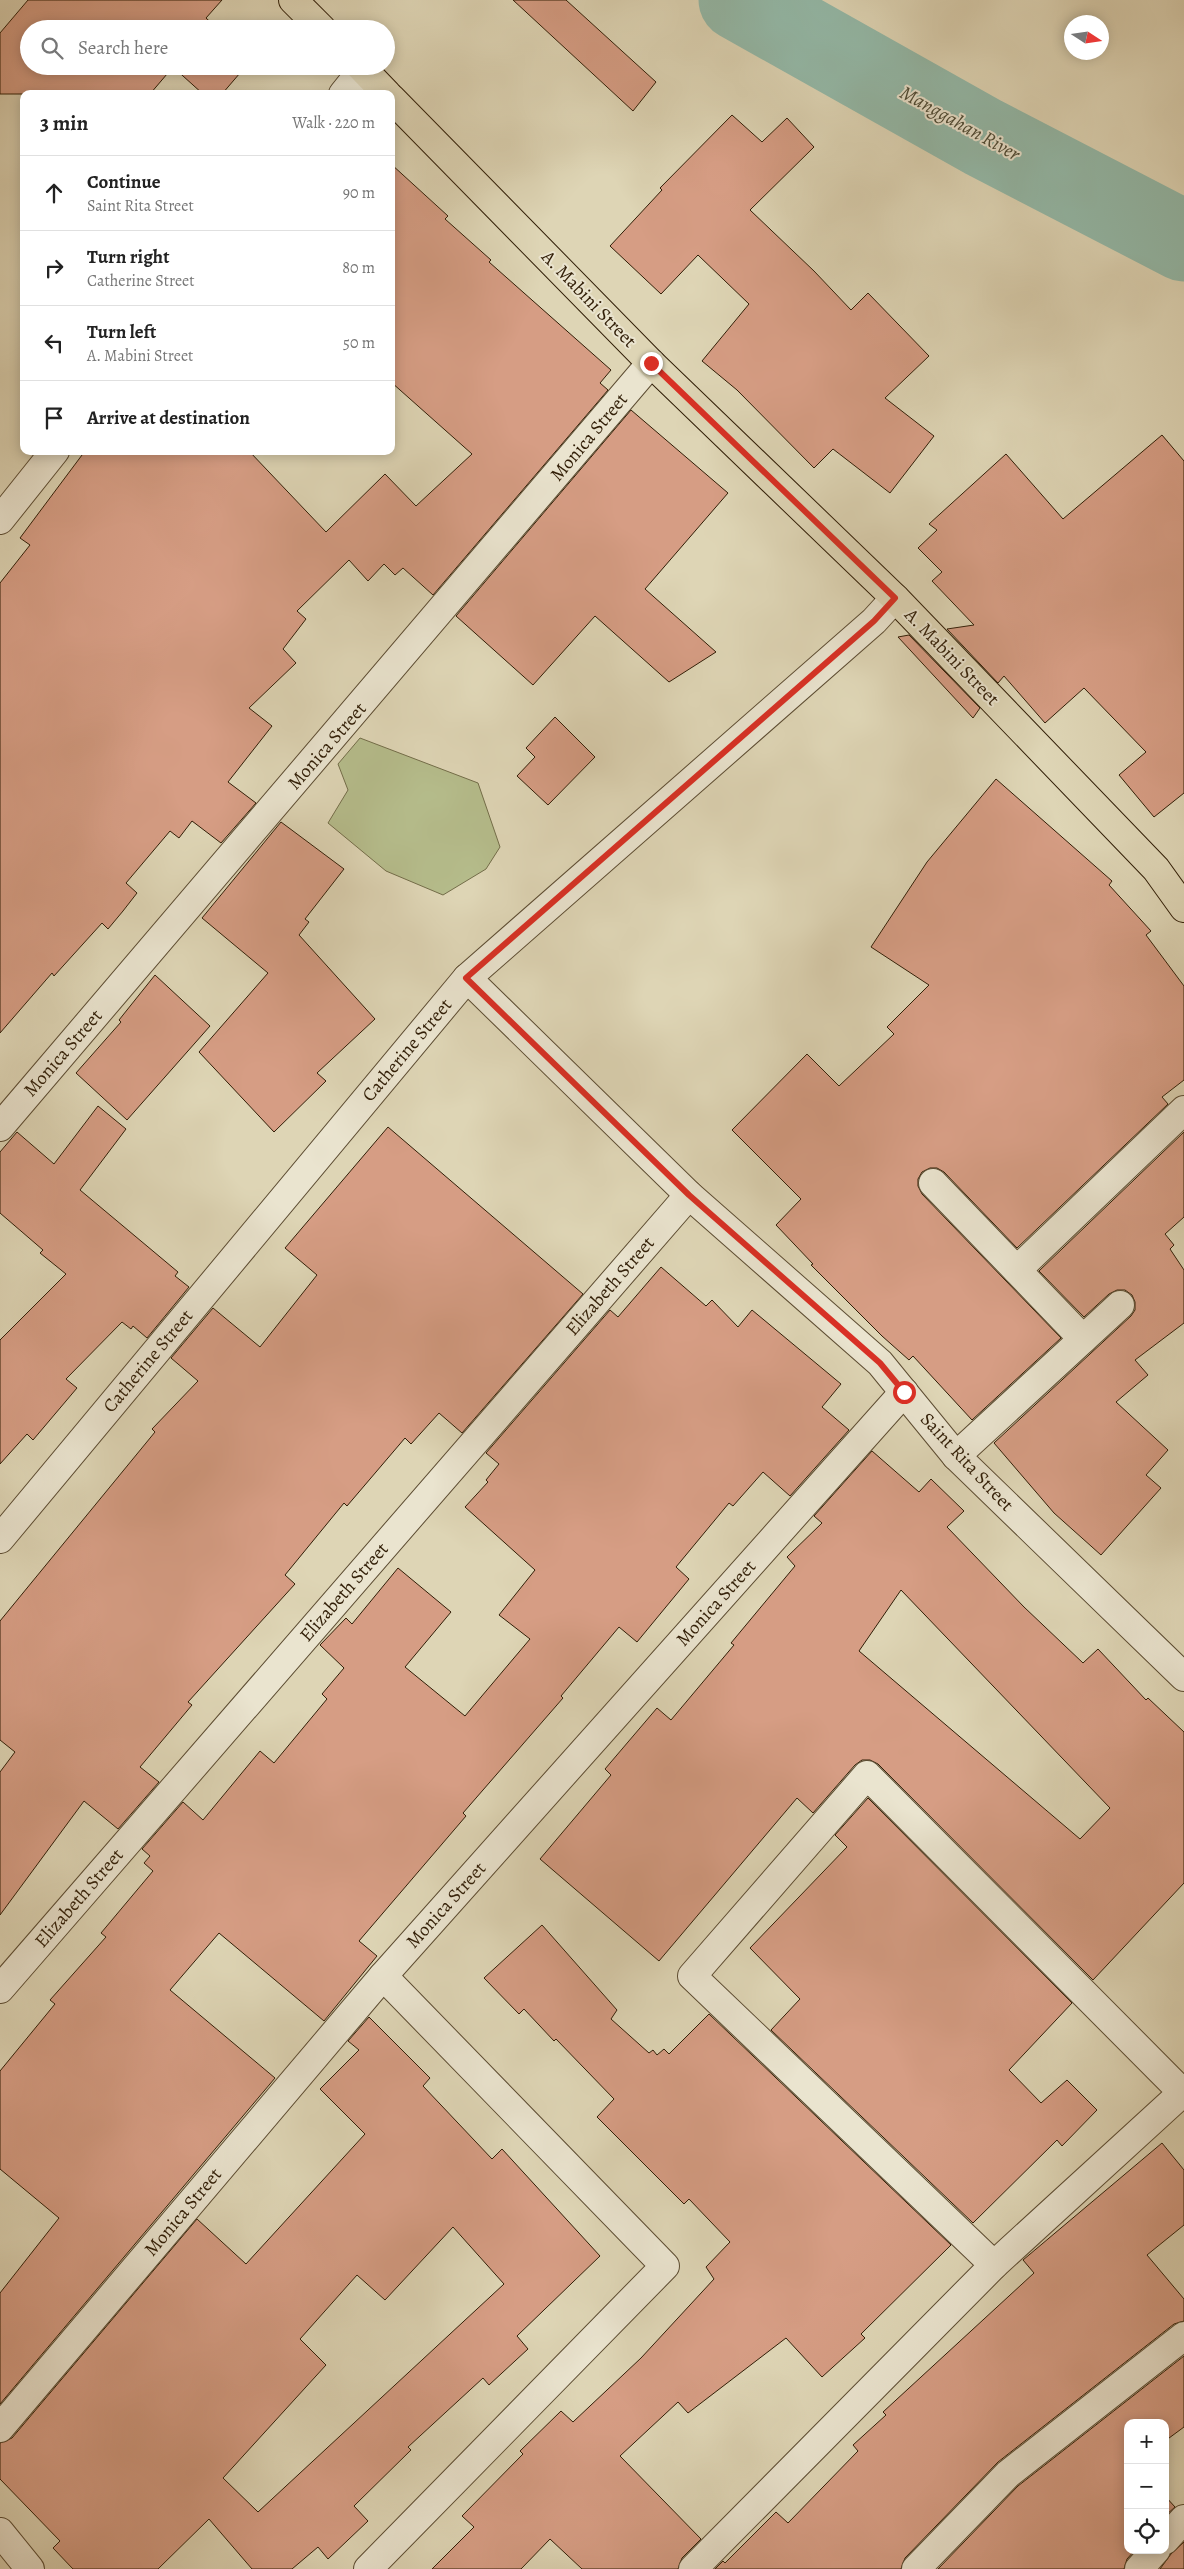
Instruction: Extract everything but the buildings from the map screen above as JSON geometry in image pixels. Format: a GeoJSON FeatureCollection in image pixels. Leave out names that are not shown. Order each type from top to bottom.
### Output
{"type":"FeatureCollection","features":[{"type":"Feature","properties":{"kind":"main road"},"geometry":{"type":"LineString","coordinates":[[293,0],[313,20]]}},
{"type":"Feature","properties":{"kind":"main road"},"geometry":{"type":"LineString","coordinates":[[368,75],[383,90]]}},
{"type":"Feature","properties":{"kind":"main road","name":"A. Mabini Street"},"geometry":{"type":"LineString","coordinates":[[395,102],[651,363],[895,598],[1156,869],[1184,908]]}},
{"type":"Feature","properties":{"kind":"street"},"geometry":{"type":"LineString","coordinates":[[346,90],[356,75]]}},
{"type":"Feature","properties":{"kind":"street","name":"Monica Street"},"geometry":{"type":"LineString","coordinates":[[0,1127],[651,363]]}},
{"type":"Feature","properties":{"kind":"street"},"geometry":{"type":"LineString","coordinates":[[0,520],[52,455]]}},
{"type":"Feature","properties":{"kind":"street","name":"Catherine Street"},"geometry":{"type":"LineString","coordinates":[[0,1539],[466,978],[867,628],[895,598]]}},
{"type":"Feature","properties":{"kind":"street","name":"Saint Rita Street"},"geometry":{"type":"LineString","coordinates":[[466,978],[689,1195],[880,1363],[956,1456],[1184,1677]]}},
{"type":"Feature","properties":{"kind":"street"},"geometry":{"type":"LineString","coordinates":[[1017,1270],[1184,1110]]}},
{"type":"Feature","properties":{"kind":"street"},"geometry":{"type":"LineString","coordinates":[[933,1183],[1084,1339]]}},
{"type":"Feature","properties":{"kind":"street","name":"Elizabeth Street"},"geometry":{"type":"LineString","coordinates":[[0,1989],[689,1195]]}},
{"type":"Feature","properties":{"kind":"street"},"geometry":{"type":"LineString","coordinates":[[956,1456],[1120,1305]]}},
{"type":"Feature","properties":{"kind":"street","name":"Monica Street"},"geometry":{"type":"LineString","coordinates":[[0,2428],[383,1976],[904,1392]]}},
{"type":"Feature","properties":{"kind":"street"},"geometry":{"type":"LineString","coordinates":[[693,2569],[994,2265],[1183,2093],[867,1775],[692,1976],[994,2265]]}},
{"type":"Feature","properties":{"kind":"street"},"geometry":{"type":"LineString","coordinates":[[368,2569],[665,2266],[383,1976]]}},
{"type":"Feature","properties":{"kind":"street"},"geometry":{"type":"LineString","coordinates":[[916,2569],[1008,2474],[1184,2336]]}},
{"type":"Feature","properties":{"kind":"street"},"geometry":{"type":"LineString","coordinates":[[1169,2536],[1184,2519]]}},
{"type":"Feature","properties":{"kind":"street"},"geometry":{"type":"LineString","coordinates":[[0,2532],[30,2569]]}},
{"type":"Feature","properties":{"kind":"street"},"geometry":{"type":"LineString","coordinates":[[1139,2569],[1152,2554]]}},
{"type":"Feature","properties":{"kind":"green space"},"geometry":{"type":"Polygon","coordinates":[[[360,738],[478,783],[500,847],[486,869],[443,895],[386,871],[328,823],[348,790],[338,764],[360,738]]]}},
{"type":"Feature","properties":{"kind":"waterway","name":"Manggahan River"},"geometry":{"type":"LineString","coordinates":[[739,0],[983,137],[1184,241]]}},
{"type":"Feature","properties":{"kind":"route"},"geometry":{"type":"LineString","coordinates":[[651,363],[895,598],[874,621],[466,978],[689,1195],[880,1363],[904,1392]]}}]}
